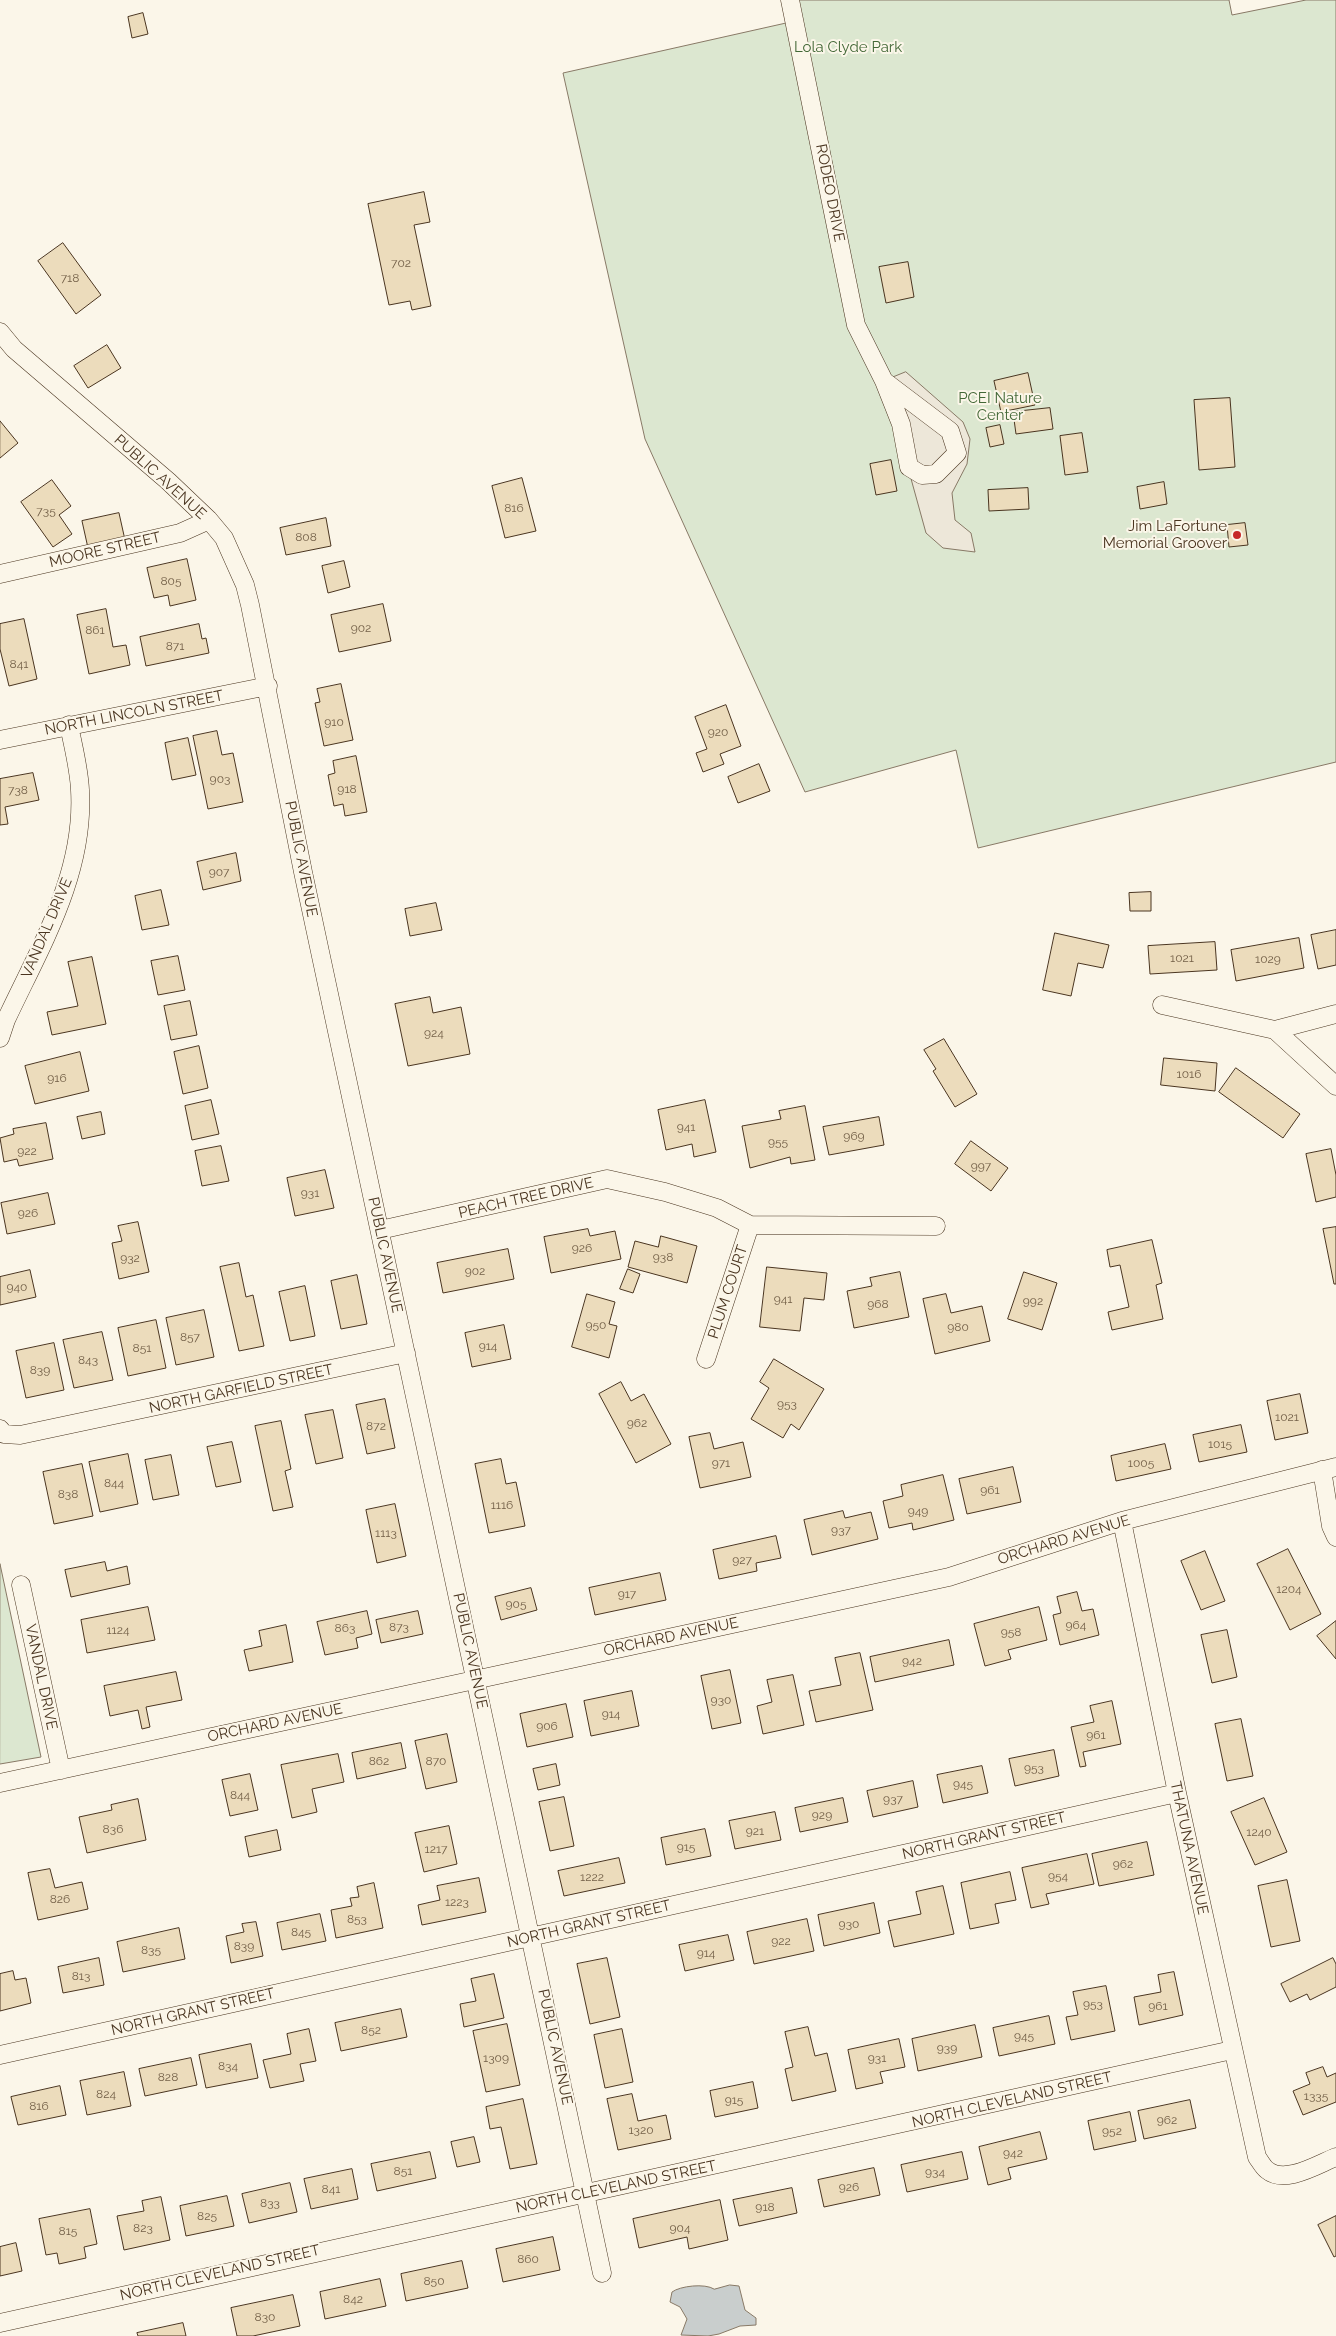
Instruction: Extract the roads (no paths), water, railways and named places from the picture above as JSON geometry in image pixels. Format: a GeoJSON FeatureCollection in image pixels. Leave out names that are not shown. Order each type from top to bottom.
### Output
{"type":"FeatureCollection","features":[{"type":"Feature","properties":{"kind":"street","name":"RODEO DRIVE"},"geometry":{"type":"LineString","coordinates":[[790,0],[856,325],[884,381],[901,424],[909,467],[922,476],[936,474],[957,453],[950,432],[884,381]]}},
{"type":"Feature","properties":{"kind":"street","name":"PUBLIC AVENUE"},"geometry":{"type":"LineString","coordinates":[[0,332],[14,349],[168,481],[209,520],[224,538],[245,585],[268,686],[303,872],[587,2193],[602,2273]]}},
{"type":"Feature","properties":{"kind":"street","name":"MOORE STREET"},"geometry":{"type":"LineString","coordinates":[[0,574],[180,533],[209,520]]}},
{"type":"Feature","properties":{"kind":"street","name":"NORTH LINCOLN STREET"},"geometry":{"type":"LineString","coordinates":[[0,740],[268,686]]}},
{"type":"Feature","properties":{"kind":"street","name":"VANDAL DRIVE"},"geometry":{"type":"LineString","coordinates":[[0,1038],[6,1020],[64,897],[75,857],[80,790],[69,725]]}},
{"type":"Feature","properties":{"kind":"street"},"geometry":{"type":"LineString","coordinates":[[1162,1004],[1275,1030],[1336,1014]]}},
{"type":"Feature","properties":{"kind":"street"},"geometry":{"type":"LineString","coordinates":[[1275,1030],[1336,1086]]}},
{"type":"Feature","properties":{"kind":"street","name":"PEACH TREE DRIVE"},"geometry":{"type":"LineString","coordinates":[[380,1230],[607,1179],[665,1192],[717,1208],[750,1225],[936,1226]]}},
{"type":"Feature","properties":{"kind":"street","name":"PLUM COURT"},"geometry":{"type":"LineString","coordinates":[[706,1359],[750,1225]]}},
{"type":"Feature","properties":{"kind":"street","name":"NORTH GARFIELD STREET"},"geometry":{"type":"LineString","coordinates":[[0,1429],[4,1434],[20,1435],[406,1353]]}},
{"type":"Feature","properties":{"kind":"street"},"geometry":{"type":"LineString","coordinates":[[1329,1469],[1332,1526],[1336,1538]]}},
{"type":"Feature","properties":{"kind":"street","name":"ORCHARD AVENUE"},"geometry":{"type":"LineString","coordinates":[[0,1783],[949,1576],[1122,1521],[1329,1469]]}},
{"type":"Feature","properties":{"kind":"street","name":"THATUNA AVENUE"},"geometry":{"type":"LineString","coordinates":[[1122,1521],[1177,1793],[1257,2158],[1268,2171],[1284,2175],[1302,2171],[1336,2157]]}},
{"type":"Feature","properties":{"kind":"street","name":"VANDAL DRIVE"},"geometry":{"type":"LineString","coordinates":[[21,1585],[61,1770]]}},
{"type":"Feature","properties":{"kind":"street","name":"NORTH GRANT STREET"},"geometry":{"type":"LineString","coordinates":[[0,2055],[1177,1793]]}},
{"type":"Feature","properties":{"kind":"street","name":"NORTH CLEVELAND STREET"},"geometry":{"type":"LineString","coordinates":[[0,2323],[1232,2050]]}},
{"type":"Feature","properties":{"kind":"place","name":"Jim LaFortune Memorial Groover"},"geometry":{"type":"Point","coordinates":[1237,535]}},
{"type":"Feature","properties":{"kind":"park label","name":"Lola Clyde Park"},"geometry":{"type":"Point","coordinates":[848,47]}},
{"type":"Feature","properties":{"kind":"park label","name":"PCEI Nature Center"},"geometry":{"type":"Point","coordinates":[1000,406]}}]}
